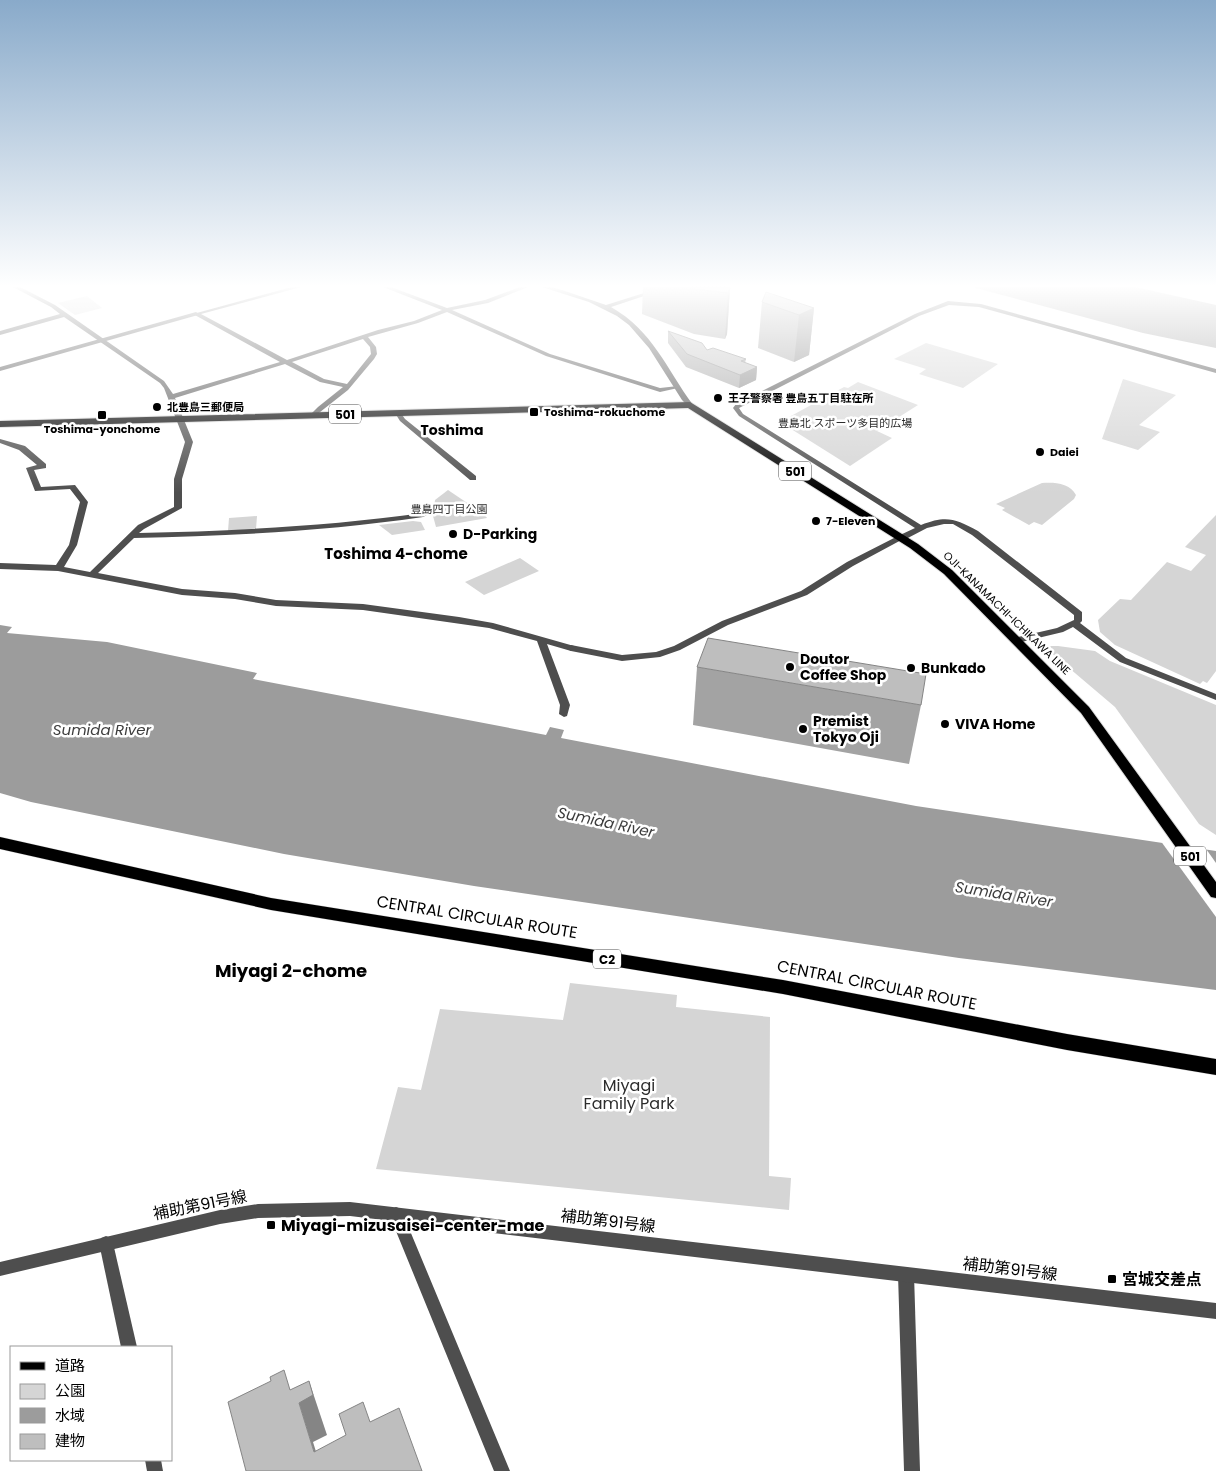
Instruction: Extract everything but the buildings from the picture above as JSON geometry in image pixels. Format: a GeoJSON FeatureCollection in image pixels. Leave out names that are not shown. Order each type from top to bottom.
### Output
{"type":"FeatureCollection","features":[{"type":"Feature","properties":{"kind":"highway","name":"CENTRAL CIRCULAR ROUTE"},"geometry":{"type":"LineString","coordinates":[[0,836],[127,867],[275,898],[785,982],[1216,1060]]}},
{"type":"Feature","properties":{"kind":"highway","name":"CENTRAL CIRCULAR ROUTE"},"geometry":{"type":"LineString","coordinates":[[0,842],[123,872],[271,904],[783,988],[1068,1042],[1216,1067]]}},
{"type":"Feature","properties":{"kind":"main road","name":"501"},"geometry":{"type":"LineString","coordinates":[[0,424],[690,405]]}},
{"type":"Feature","properties":{"kind":"main road","name":"OJI-KANAMACHI-ICHIKAWA LINE"},"geometry":{"type":"LineString","coordinates":[[690,405],[901,538],[948,572],[1018,640],[1085,710],[1216,893]]}},
{"type":"Feature","properties":{"kind":"street"},"geometry":{"type":"LineString","coordinates":[[0,368],[44,356]]}},
{"type":"Feature","properties":{"kind":"street"},"geometry":{"type":"LineString","coordinates":[[91,575],[146,524],[179,506],[178,478],[189,442],[167,388],[150,373],[124,356]]}},
{"type":"Feature","properties":{"kind":"street"},"geometry":{"type":"LineString","coordinates":[[275,356],[322,381],[348,386]]}},
{"type":"Feature","properties":{"kind":"street"},"geometry":{"type":"LineString","coordinates":[[171,397],[307,356]]}},
{"type":"Feature","properties":{"kind":"street"},"geometry":{"type":"LineString","coordinates":[[314,415],[324,404],[340,394],[348,386],[373,356]]}},
{"type":"Feature","properties":{"kind":"street"},"geometry":{"type":"LineString","coordinates":[[550,356],[660,390],[676,387]]}},
{"type":"Feature","properties":{"kind":"street"},"geometry":{"type":"LineString","coordinates":[[658,356],[676,387],[690,405]]}},
{"type":"Feature","properties":{"kind":"street"},"geometry":{"type":"LineString","coordinates":[[836,356],[742,403],[736,408],[740,415],[921,528]]}},
{"type":"Feature","properties":{"kind":"street"},"geometry":{"type":"LineString","coordinates":[[1160,356],[1216,371]]}},
{"type":"Feature","properties":{"kind":"street"},"geometry":{"type":"LineString","coordinates":[[398,413],[402,420],[473,478]]}},
{"type":"Feature","properties":{"kind":"street"},"geometry":{"type":"LineString","coordinates":[[0,441],[22,448],[42,466],[30,468],[38,489],[72,487],[84,502],[76,539],[70,554],[58,568]]}},
{"type":"Feature","properties":{"kind":"street"},"geometry":{"type":"LineString","coordinates":[[132,536],[220,534],[321,527],[423,515]]}},
{"type":"Feature","properties":{"kind":"street"},"geometry":{"type":"LineString","coordinates":[[0,566],[58,568],[182,592],[235,596],[276,603],[363,607],[460,620],[490,625],[571,648],[622,658],[657,655],[678,648],[725,623],[804,593],[850,564],[921,528],[950,521],[975,532],[1076,610],[1079,617],[1075,624],[1060,630],[1018,640]]}},
{"type":"Feature","properties":{"kind":"street"},"geometry":{"type":"LineString","coordinates":[[1075,624],[1123,660],[1216,698]]}},
{"type":"Feature","properties":{"kind":"street"},"geometry":{"type":"LineString","coordinates":[[540,639],[565,705],[564,714]]}},
{"type":"Feature","properties":{"kind":"street","name":"補助第91号線"},"geometry":{"type":"LineString","coordinates":[[0,1269],[185,1224],[258,1211],[350,1209],[1216,1311]]}},
{"type":"Feature","properties":{"kind":"street"},"geometry":{"type":"LineString","coordinates":[[396,1214],[502,1471]]}},
{"type":"Feature","properties":{"kind":"street"},"geometry":{"type":"LineString","coordinates":[[106,1243],[128,1346]]}},
{"type":"Feature","properties":{"kind":"street"},"geometry":{"type":"LineString","coordinates":[[906,1274],[912,1471]]}},
{"type":"Feature","properties":{"kind":"green space"},"geometry":{"type":"Polygon","coordinates":[[[901,356],[969,356],[998,364],[963,388],[919,374],[926,369],[894,359],[901,356]]]}},
{"type":"Feature","properties":{"kind":"green space"},"geometry":{"type":"Polygon","coordinates":[[[1123,379],[1176,395],[1139,425],[1160,432],[1138,450],[1102,439],[1123,379]]]}},
{"type":"Feature","properties":{"kind":"green space","name":"豊島北 スポーツ多目的広場"},"geometry":{"type":"Polygon","coordinates":[[[858,382],[918,405],[877,431],[892,438],[850,466],[780,422],[844,387],[848,388],[858,382]]]}},
{"type":"Feature","properties":{"kind":"green space"},"geometry":{"type":"Polygon","coordinates":[[[1042,483],[1056,483],[1066,486],[1076,495],[1074,499],[1042,525],[1034,522],[1029,525],[1002,510],[1005,508],[996,504],[1042,483]]]}},
{"type":"Feature","properties":{"kind":"green space","name":"豊島四丁目公園"},"geometry":{"type":"Polygon","coordinates":[[[448,490],[487,518],[436,527],[433,516],[435,500],[448,490]]]}},
{"type":"Feature","properties":{"kind":"green space"},"geometry":{"type":"Polygon","coordinates":[[[1216,515],[1216,671],[1207,683],[1203,681],[1200,684],[1115,645],[1100,632],[1098,620],[1120,599],[1131,600],[1167,562],[1191,571],[1206,555],[1185,547],[1216,515]]]}},
{"type":"Feature","properties":{"kind":"green space"},"geometry":{"type":"Polygon","coordinates":[[[257,516],[256,529],[228,531],[229,518],[257,516]]]}},
{"type":"Feature","properties":{"kind":"green space"},"geometry":{"type":"Polygon","coordinates":[[[413,521],[421,522],[425,530],[392,535],[379,525],[413,521]]]}},
{"type":"Feature","properties":{"kind":"green space"},"geometry":{"type":"Polygon","coordinates":[[[520,558],[539,571],[484,595],[465,582],[520,558]]]}},
{"type":"Feature","properties":{"kind":"green space"},"geometry":{"type":"Polygon","coordinates":[[[1048,646],[1095,651],[1110,661],[1216,705],[1216,835],[1199,824],[1115,707],[1049,651],[1048,646]]]}},
{"type":"Feature","properties":{"kind":"green space","name":"Miyagi Family Park"},"geometry":{"type":"Polygon","coordinates":[[[570,983],[677,995],[676,1007],[770,1017],[769,1176],[791,1178],[789,1210],[376,1169],[398,1087],[421,1090],[440,1009],[563,1020],[570,983]]]}},
{"type":"Feature","properties":{"kind":"water","name":"Sumida River"},"geometry":{"type":"Polygon","coordinates":[[[0,625],[12,627],[7,633],[107,642],[257,673],[253,679],[546,735],[550,727],[564,730],[561,738],[916,806],[1216,851],[1216,990],[959,958],[474,886],[284,854],[31,802],[0,793],[0,625]]]}},
{"type":"Feature","properties":{"kind":"pier"},"geometry":{"type":"Polygon","coordinates":[[[1160,840],[1204,846],[1216,863],[1216,917],[1160,840]]]}},
{"type":"Feature","properties":{"kind":"place","name":"王子警察署 豊島五丁目駐在所"},"geometry":{"type":"Point","coordinates":[718,398]}},
{"type":"Feature","properties":{"kind":"place","name":"北豊島三郵便局"},"geometry":{"type":"Point","coordinates":[157,407]}},
{"type":"Feature","properties":{"kind":"place","name":"Toshima-rokuchome"},"geometry":{"type":"Point","coordinates":[534,412]}},
{"type":"Feature","properties":{"kind":"place","name":"Toshima-yonchome"},"geometry":{"type":"Point","coordinates":[102,415]}},
{"type":"Feature","properties":{"kind":"place","name":"Daiei"},"geometry":{"type":"Point","coordinates":[1040,452]}},
{"type":"Feature","properties":{"kind":"place","name":"7-Eleven"},"geometry":{"type":"Point","coordinates":[816,521]}},
{"type":"Feature","properties":{"kind":"place","name":"D-Parking"},"geometry":{"type":"Point","coordinates":[453,534]}},
{"type":"Feature","properties":{"kind":"place","name":"Doutor Coffee Shop"},"geometry":{"type":"Point","coordinates":[790,667]}},
{"type":"Feature","properties":{"kind":"place","name":"Bunkado"},"geometry":{"type":"Point","coordinates":[911,668]}},
{"type":"Feature","properties":{"kind":"place","name":"VIVA Home"},"geometry":{"type":"Point","coordinates":[945,724]}},
{"type":"Feature","properties":{"kind":"place","name":"Premist Tokyo Oji"},"geometry":{"type":"Point","coordinates":[803,729]}},
{"type":"Feature","properties":{"kind":"place","name":"Miyagi-mizusaisei-center-mae"},"geometry":{"type":"Point","coordinates":[271,1225]}},
{"type":"Feature","properties":{"kind":"place","name":"宮城交差点"},"geometry":{"type":"Point","coordinates":[1112,1279]}},
{"type":"Feature","properties":{"kind":"district","name":"Toshima"},"geometry":{"type":"Point","coordinates":[452,430]}},
{"type":"Feature","properties":{"kind":"district","name":"Toshima 4-chome"},"geometry":{"type":"Point","coordinates":[396,553]}},
{"type":"Feature","properties":{"kind":"district","name":"Miyagi 2-chome"},"geometry":{"type":"Point","coordinates":[291,970]}}]}
